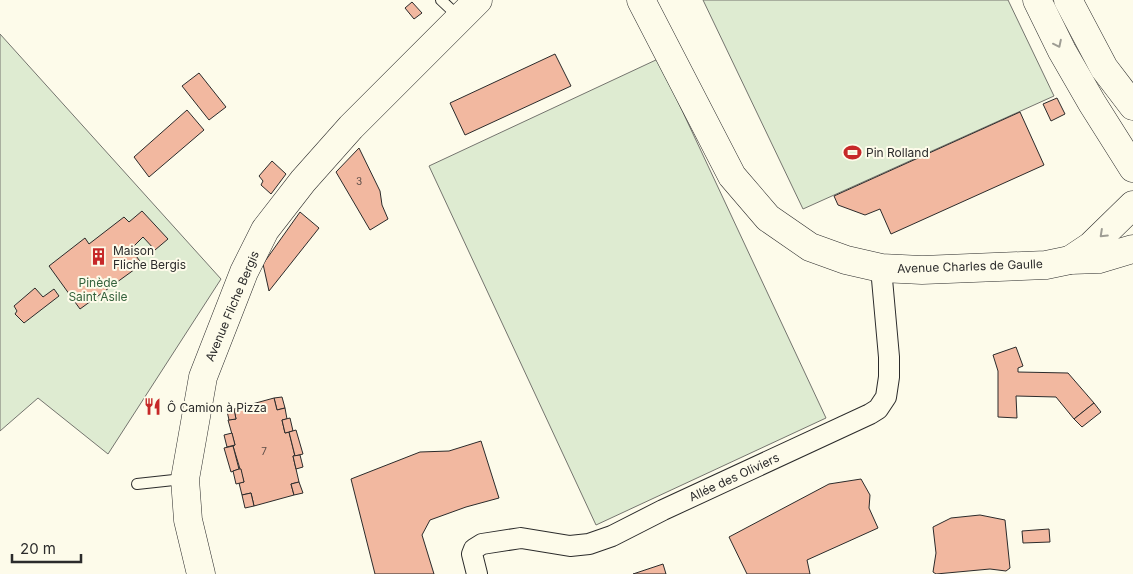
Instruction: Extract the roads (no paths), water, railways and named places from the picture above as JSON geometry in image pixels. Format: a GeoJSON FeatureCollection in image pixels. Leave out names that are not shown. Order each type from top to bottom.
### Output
{"type":"FeatureCollection","features":[{"type":"Feature","properties":{"kind":"street","name":"Avenue Charles de Gaulle"},"geometry":{"type":"LineString","coordinates":[[641,0],[732,176],[768,218],[810,247],[846,260],[881,268],[922,270],[1046,265],[1070,260],[1099,259],[1133,249]]}},
{"type":"Feature","properties":{"kind":"street","name":"Avenue Charles de Gaulle"},"geometry":{"type":"LineString","coordinates":[[656,0],[687,86]]}},
{"type":"Feature","properties":{"kind":"street"},"geometry":{"type":"LineString","coordinates":[[1037,0],[1062,51],[1133,168]]}},
{"type":"Feature","properties":{"kind":"street"},"geometry":{"type":"LineString","coordinates":[[1068,0],[1104,68],[1133,106]]}},
{"type":"Feature","properties":{"kind":"street","name":"Avenue Fliche Bergis"},"geometry":{"type":"LineString","coordinates":[[201,574],[188,520],[185,479],[203,377],[244,272],[265,230],[303,181],[459,6]]}},
{"type":"Feature","properties":{"kind":"street","name":"Avenue Charles de Gaulle"},"geometry":{"type":"LineString","coordinates":[[1070,260],[1091,246],[1133,205]]}},
{"type":"Feature","properties":{"kind":"street","name":"Allée des Oliviers"},"geometry":{"type":"LineString","coordinates":[[477,574],[472,554],[474,549],[482,544],[496,540],[521,538],[570,546],[589,544],[612,536],[663,510],[870,414],[878,408],[888,392],[890,377],[881,268]]}},
{"type":"Feature","properties":{"kind":"lane"},"geometry":{"type":"LineString","coordinates":[[137,484],[185,479]]}},
{"type":"Feature","properties":{"kind":"place","name":"Pin Rolland"},"geometry":{"type":"Point","coordinates":[852,152]}},
{"type":"Feature","properties":{"kind":"place","name":"Maison Fliche Bergis"},"geometry":{"type":"Point","coordinates":[99,257]}},
{"type":"Feature","properties":{"kind":"place","name":"Ô Camion à Pizza"},"geometry":{"type":"Point","coordinates":[153,407]}},
{"type":"Feature","properties":{"kind":"park label","name":"Pinède Saint Asile"},"geometry":{"type":"Point","coordinates":[98,289]}}]}
